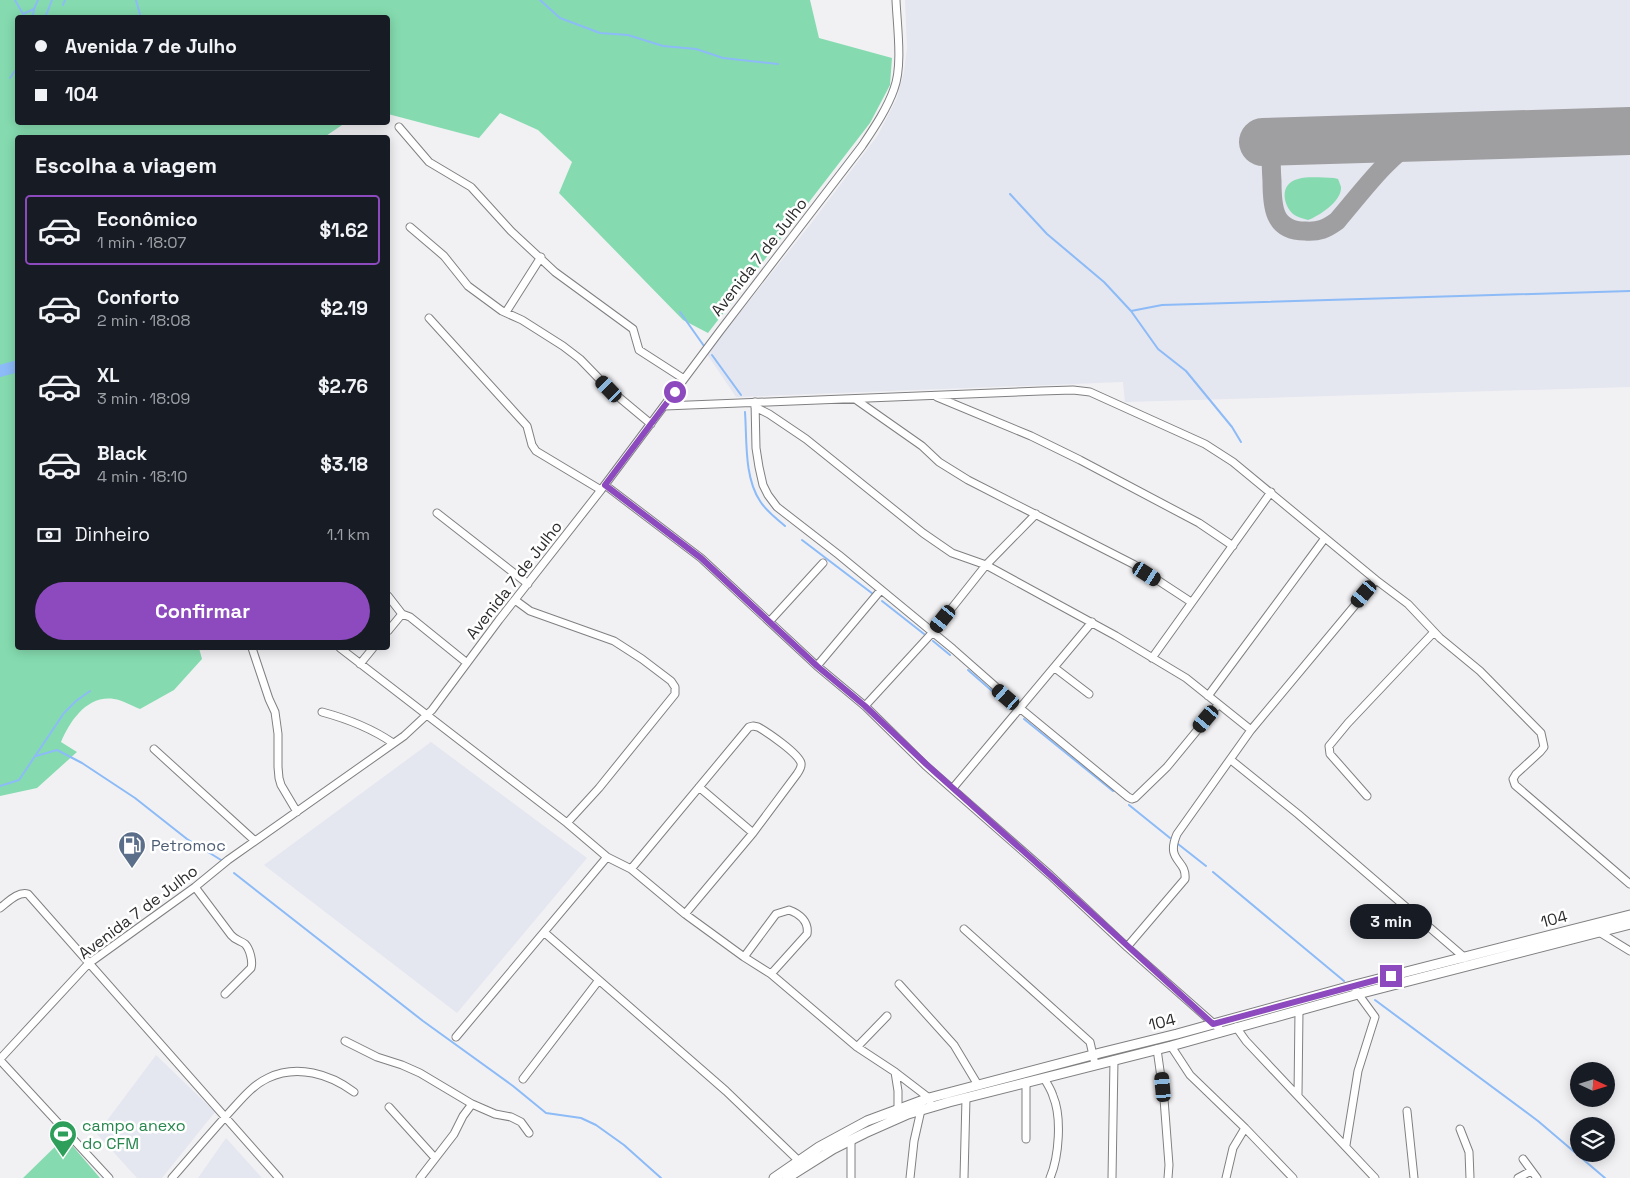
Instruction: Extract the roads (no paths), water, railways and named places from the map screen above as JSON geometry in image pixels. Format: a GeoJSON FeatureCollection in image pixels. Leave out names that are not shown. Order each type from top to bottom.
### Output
{"type":"FeatureCollection","features":[{"type":"Feature","properties":{"kind":"street","name":"Avenida 7 de Julho"},"geometry":{"type":"LineString","coordinates":[[0,1060],[88,964],[393,743],[427,716],[603,488],[862,146],[879,120],[895,87],[898,58],[896,0]]}},
{"type":"Feature","properties":{"kind":"street"},"geometry":{"type":"LineString","coordinates":[[399,127],[429,162],[471,187],[511,231],[556,272],[633,329],[637,348],[644,355],[684,379]]}},
{"type":"Feature","properties":{"kind":"street"},"geometry":{"type":"LineString","coordinates":[[410,227],[444,256],[468,286],[481,297],[522,320],[574,355],[609,389],[651,424]]}},
{"type":"Feature","properties":{"kind":"street"},"geometry":{"type":"LineString","coordinates":[[506,312],[541,258]]}},
{"type":"Feature","properties":{"kind":"street"},"geometry":{"type":"LineString","coordinates":[[429,318],[527,426],[532,445],[536,450],[603,488],[701,558],[817,666],[865,706],[1127,947],[1222,1030]]}},
{"type":"Feature","properties":{"kind":"street"},"geometry":{"type":"LineString","coordinates":[[665,406],[755,405],[1073,390],[1090,392],[1205,444],[1233,462],[1376,580],[1408,604],[1440,638],[1480,671],[1541,733],[1544,747],[1516,774],[1514,779],[1515,785],[1630,884]]}},
{"type":"Feature","properties":{"kind":"street"},"geometry":{"type":"LineString","coordinates":[[932,396],[1031,436],[1080,460],[1184,514],[1233,546]]}},
{"type":"Feature","properties":{"kind":"street"},"geometry":{"type":"LineString","coordinates":[[854,399],[922,446],[939,462],[968,480],[1133,564],[1191,602]]}},
{"type":"Feature","properties":{"kind":"street"},"geometry":{"type":"LineString","coordinates":[[755,405],[806,439],[952,553],[986,565],[1092,622],[1186,678],[1251,730]]}},
{"type":"Feature","properties":{"kind":"street"},"geometry":{"type":"LineString","coordinates":[[755,405],[758,457],[763,485],[777,506],[794,522],[839,555],[1021,710],[1132,799],[1139,795],[1167,767],[1218,705]]}},
{"type":"Feature","properties":{"kind":"street"},"geometry":{"type":"LineString","coordinates":[[1152,658],[1271,492]]}},
{"type":"Feature","properties":{"kind":"street"},"geometry":{"type":"LineString","coordinates":[[437,513],[528,584]]}},
{"type":"Feature","properties":{"kind":"street"},"geometry":{"type":"LineString","coordinates":[[865,706],[932,633],[986,565],[1036,514]]}},
{"type":"Feature","properties":{"kind":"street"},"geometry":{"type":"LineString","coordinates":[[1208,696],[1325,538]]}},
{"type":"Feature","properties":{"kind":"street"},"geometry":{"type":"LineString","coordinates":[[770,621],[823,563]]}},
{"type":"Feature","properties":{"kind":"street"},"geometry":{"type":"LineString","coordinates":[[1127,947],[1185,879],[1183,867],[1173,851],[1173,844],[1177,834],[1251,730],[1376,580]]}},
{"type":"Feature","properties":{"kind":"street"},"geometry":{"type":"LineString","coordinates":[[817,666],[880,591]]}},
{"type":"Feature","properties":{"kind":"street"},"geometry":{"type":"LineString","coordinates":[[390,599],[402,614],[410,617],[468,663]]}},
{"type":"Feature","properties":{"kind":"street"},"geometry":{"type":"LineString","coordinates":[[515,600],[530,611],[620,644],[671,681],[675,686],[674,694],[599,788],[567,823]]}},
{"type":"Feature","properties":{"kind":"street"},"geometry":{"type":"LineString","coordinates":[[390,629],[402,614]]}},
{"type":"Feature","properties":{"kind":"street"},"geometry":{"type":"LineString","coordinates":[[953,788],[1021,710],[1092,622]]}},
{"type":"Feature","properties":{"kind":"street"},"geometry":{"type":"LineString","coordinates":[[1367,796],[1330,754],[1329,746],[1348,723],[1434,632]]}},
{"type":"Feature","properties":{"kind":"street"},"geometry":{"type":"LineString","coordinates":[[253,650],[269,699],[276,712],[279,778],[281,785],[297,812]]}},
{"type":"Feature","properties":{"kind":"street"},"geometry":{"type":"LineString","coordinates":[[342,650],[567,823],[607,857],[631,869],[685,914],[744,957],[771,974],[857,1047],[895,1072],[930,1102]]}},
{"type":"Feature","properties":{"kind":"street"},"geometry":{"type":"LineString","coordinates":[[360,664],[371,650]]}},
{"type":"Feature","properties":{"kind":"street"},"geometry":{"type":"LineString","coordinates":[[1055,668],[1089,694]]}},
{"type":"Feature","properties":{"kind":"street"},"geometry":{"type":"LineString","coordinates":[[322,712],[368,728],[393,743]]}},
{"type":"Feature","properties":{"kind":"street"},"geometry":{"type":"LineString","coordinates":[[631,869],[749,727],[753,726],[763,730],[796,755],[800,763],[800,769],[753,832],[685,914]]}},
{"type":"Feature","properties":{"kind":"street"},"geometry":{"type":"LineString","coordinates":[[154,749],[256,841]]}},
{"type":"Feature","properties":{"kind":"street"},"geometry":{"type":"LineString","coordinates":[[1230,760],[1298,814],[1464,958]]}},
{"type":"Feature","properties":{"kind":"street"},"geometry":{"type":"LineString","coordinates":[[699,787],[753,832]]}},
{"type":"Feature","properties":{"kind":"street"},"geometry":{"type":"LineString","coordinates":[[456,1037],[607,857]]}},
{"type":"Feature","properties":{"kind":"street"},"geometry":{"type":"LineString","coordinates":[[195,887],[236,940],[246,945],[250,954],[251,968],[225,994]]}},
{"type":"Feature","properties":{"kind":"street"},"geometry":{"type":"LineString","coordinates":[[0,908],[19,894],[28,894],[278,1178]]}},
{"type":"Feature","properties":{"kind":"street"},"geometry":{"type":"LineString","coordinates":[[744,957],[776,914],[789,910],[796,913],[806,923],[808,928],[807,934],[771,974]]}},
{"type":"Feature","properties":{"kind":"street","name":"104"},"geometry":{"type":"LineString","coordinates":[[774,1178],[802,1164],[842,1133],[898,1108],[930,1102],[978,1085],[1177,1034],[1355,985],[1464,958],[1562,937],[1630,915]]}},
{"type":"Feature","properties":{"kind":"street"},"geometry":{"type":"LineString","coordinates":[[787,1178],[802,1164],[888,1122],[921,1110],[930,1102],[966,1098],[1171,1046],[1222,1030],[1299,1011],[1562,937],[1599,932],[1630,924]]}},
{"type":"Feature","properties":{"kind":"street"},"geometry":{"type":"LineString","coordinates":[[964,929],[1090,1042],[1095,1064]]}},
{"type":"Feature","properties":{"kind":"street"},"geometry":{"type":"LineString","coordinates":[[1599,932],[1630,951]]}},
{"type":"Feature","properties":{"kind":"street"},"geometry":{"type":"LineString","coordinates":[[544,933],[726,1092],[802,1164]]}},
{"type":"Feature","properties":{"kind":"street"},"geometry":{"type":"LineString","coordinates":[[523,1079],[599,980]]}},
{"type":"Feature","properties":{"kind":"street"},"geometry":{"type":"LineString","coordinates":[[899,984],[954,1045],[978,1085]]}},
{"type":"Feature","properties":{"kind":"street"},"geometry":{"type":"LineString","coordinates":[[1346,1145],[1358,1071],[1375,1017],[1358,994],[1355,985]]}},
{"type":"Feature","properties":{"kind":"street"},"geometry":{"type":"LineString","coordinates":[[1298,1095],[1299,1011]]}},
{"type":"Feature","properties":{"kind":"street"},"geometry":{"type":"LineString","coordinates":[[857,1047],[887,1016]]}},
{"type":"Feature","properties":{"kind":"street"},"geometry":{"type":"LineString","coordinates":[[1236,1027],[1246,1041],[1325,1126],[1346,1145],[1375,1178]]}},
{"type":"Feature","properties":{"kind":"street"},"geometry":{"type":"LineString","coordinates":[[345,1041],[377,1057],[420,1073],[472,1104],[495,1114],[511,1117],[521,1122],[530,1133]]}},
{"type":"Feature","properties":{"kind":"street"},"geometry":{"type":"LineString","coordinates":[[1171,1046],[1190,1075],[1246,1128],[1294,1178]]}},
{"type":"Feature","properties":{"kind":"street"},"geometry":{"type":"LineString","coordinates":[[1157,1049],[1164,1099],[1168,1178]]}},
{"type":"Feature","properties":{"kind":"street"},"geometry":{"type":"LineString","coordinates":[[0,1060],[109,1178]]}},
{"type":"Feature","properties":{"kind":"street"},"geometry":{"type":"LineString","coordinates":[[1112,1178],[1114,1060]]}},
{"type":"Feature","properties":{"kind":"street"},"geometry":{"type":"LineString","coordinates":[[172,1178],[224,1117],[253,1087],[268,1078],[296,1070],[325,1076],[344,1084],[354,1092]]}},
{"type":"Feature","properties":{"kind":"street"},"geometry":{"type":"LineString","coordinates":[[895,1072],[898,1108]]}},
{"type":"Feature","properties":{"kind":"street"},"geometry":{"type":"LineString","coordinates":[[1044,1078],[1057,1107],[1056,1159],[1050,1178]]}},
{"type":"Feature","properties":{"kind":"street"},"geometry":{"type":"LineString","coordinates":[[1026,1082],[1026,1139]]}},
{"type":"Feature","properties":{"kind":"street"},"geometry":{"type":"LineString","coordinates":[[964,1178],[966,1098]]}},
{"type":"Feature","properties":{"kind":"street"},"geometry":{"type":"LineString","coordinates":[[420,1178],[454,1134],[463,1116],[472,1104]]}},
{"type":"Feature","properties":{"kind":"street"},"geometry":{"type":"LineString","coordinates":[[389,1107],[435,1158]]}},
{"type":"Feature","properties":{"kind":"street"},"geometry":{"type":"LineString","coordinates":[[910,1178],[914,1141],[921,1110]]}},
{"type":"Feature","properties":{"kind":"street"},"geometry":{"type":"LineString","coordinates":[[1408,1111],[1414,1178]]}},
{"type":"Feature","properties":{"kind":"street"},"geometry":{"type":"LineString","coordinates":[[1226,1178],[1233,1148],[1246,1128]]}},
{"type":"Feature","properties":{"kind":"street"},"geometry":{"type":"LineString","coordinates":[[1460,1130],[1469,1152],[1470,1178]]}},
{"type":"Feature","properties":{"kind":"street"},"geometry":{"type":"LineString","coordinates":[[851,1141],[851,1178]]}},
{"type":"Feature","properties":{"kind":"street"},"geometry":{"type":"LineString","coordinates":[[1523,1159],[1537,1178]]}},
{"type":"Feature","properties":{"kind":"street"},"geometry":{"type":"LineString","coordinates":[[1518,1178],[1531,1171]]}},
{"type":"Feature","properties":{"kind":"waterway"},"geometry":{"type":"LineString","coordinates":[[15,0],[23,14],[34,9],[38,0]]}},
{"type":"Feature","properties":{"kind":"waterway"},"geometry":{"type":"LineString","coordinates":[[46,15],[52,0]]}},
{"type":"Feature","properties":{"kind":"waterway"},"geometry":{"type":"LineString","coordinates":[[63,5],[65,0]]}},
{"type":"Feature","properties":{"kind":"waterway"},"geometry":{"type":"LineString","coordinates":[[136,0],[140,15]]}},
{"type":"Feature","properties":{"kind":"waterway"},"geometry":{"type":"LineString","coordinates":[[540,0],[560,18],[600,33],[628,35],[663,46],[696,49],[723,58],[778,64]]}},
{"type":"Feature","properties":{"kind":"waterway"},"geometry":{"type":"LineString","coordinates":[[33,15],[34,10]]}},
{"type":"Feature","properties":{"kind":"waterway"},"geometry":{"type":"LineString","coordinates":[[10,78],[15,71]]}},
{"type":"Feature","properties":{"kind":"waterway"},"geometry":{"type":"LineString","coordinates":[[1010,194],[1047,234],[1104,282],[1131,311],[1158,349],[1186,371],[1232,427],[1241,442]]}},
{"type":"Feature","properties":{"kind":"waterway"},"geometry":{"type":"LineString","coordinates":[[1131,311],[1162,305],[1630,291]]}},
{"type":"Feature","properties":{"kind":"waterway"},"geometry":{"type":"LineString","coordinates":[[680,312],[704,346]]}},
{"type":"Feature","properties":{"kind":"waterway"},"geometry":{"type":"LineString","coordinates":[[712,355],[741,395]]}},
{"type":"Feature","properties":{"kind":"waterway"},"geometry":{"type":"LineString","coordinates":[[0,371],[15,367]]}},
{"type":"Feature","properties":{"kind":"waterway"},"geometry":{"type":"LineString","coordinates":[[745,412],[747,458],[751,481],[765,508],[785,526]]}},
{"type":"Feature","properties":{"kind":"waterway"},"geometry":{"type":"LineString","coordinates":[[802,540],[873,594]]}},
{"type":"Feature","properties":{"kind":"waterway"},"geometry":{"type":"LineString","coordinates":[[882,601],[924,634]]}},
{"type":"Feature","properties":{"kind":"waterway"},"geometry":{"type":"LineString","coordinates":[[933,641],[950,655]]}},
{"type":"Feature","properties":{"kind":"waterway"},"geometry":{"type":"LineString","coordinates":[[968,670],[1015,711]]}},
{"type":"Feature","properties":{"kind":"waterway"},"geometry":{"type":"LineString","coordinates":[[0,786],[19,780],[64,713],[90,691]]}},
{"type":"Feature","properties":{"kind":"waterway"},"geometry":{"type":"LineString","coordinates":[[1024,719],[1113,791]]}},
{"type":"Feature","properties":{"kind":"waterway"},"geometry":{"type":"LineString","coordinates":[[36,756],[57,750],[82,763],[135,798],[187,839],[221,860]]}},
{"type":"Feature","properties":{"kind":"waterway"},"geometry":{"type":"LineString","coordinates":[[1129,805],[1170,838]]}},
{"type":"Feature","properties":{"kind":"waterway"},"geometry":{"type":"LineString","coordinates":[[1178,844],[1206,866]]}},
{"type":"Feature","properties":{"kind":"waterway"},"geometry":{"type":"LineString","coordinates":[[1213,872],[1344,981]]}},
{"type":"Feature","properties":{"kind":"waterway"},"geometry":{"type":"LineString","coordinates":[[234,873],[423,1021],[513,1086],[546,1113],[581,1118],[596,1125],[624,1145],[661,1178]]}},
{"type":"Feature","properties":{"kind":"waterway"},"geometry":{"type":"LineString","coordinates":[[1375,1000],[1538,1121],[1605,1178]]}},
{"type":"Feature","properties":{"kind":"place","name":"Petromoc"},"geometry":{"type":"Point","coordinates":[132,869]}},
{"type":"Feature","properties":{"kind":"place","name":"campo anexo do CFM"},"geometry":{"type":"Point","coordinates":[63,1158]}}]}
